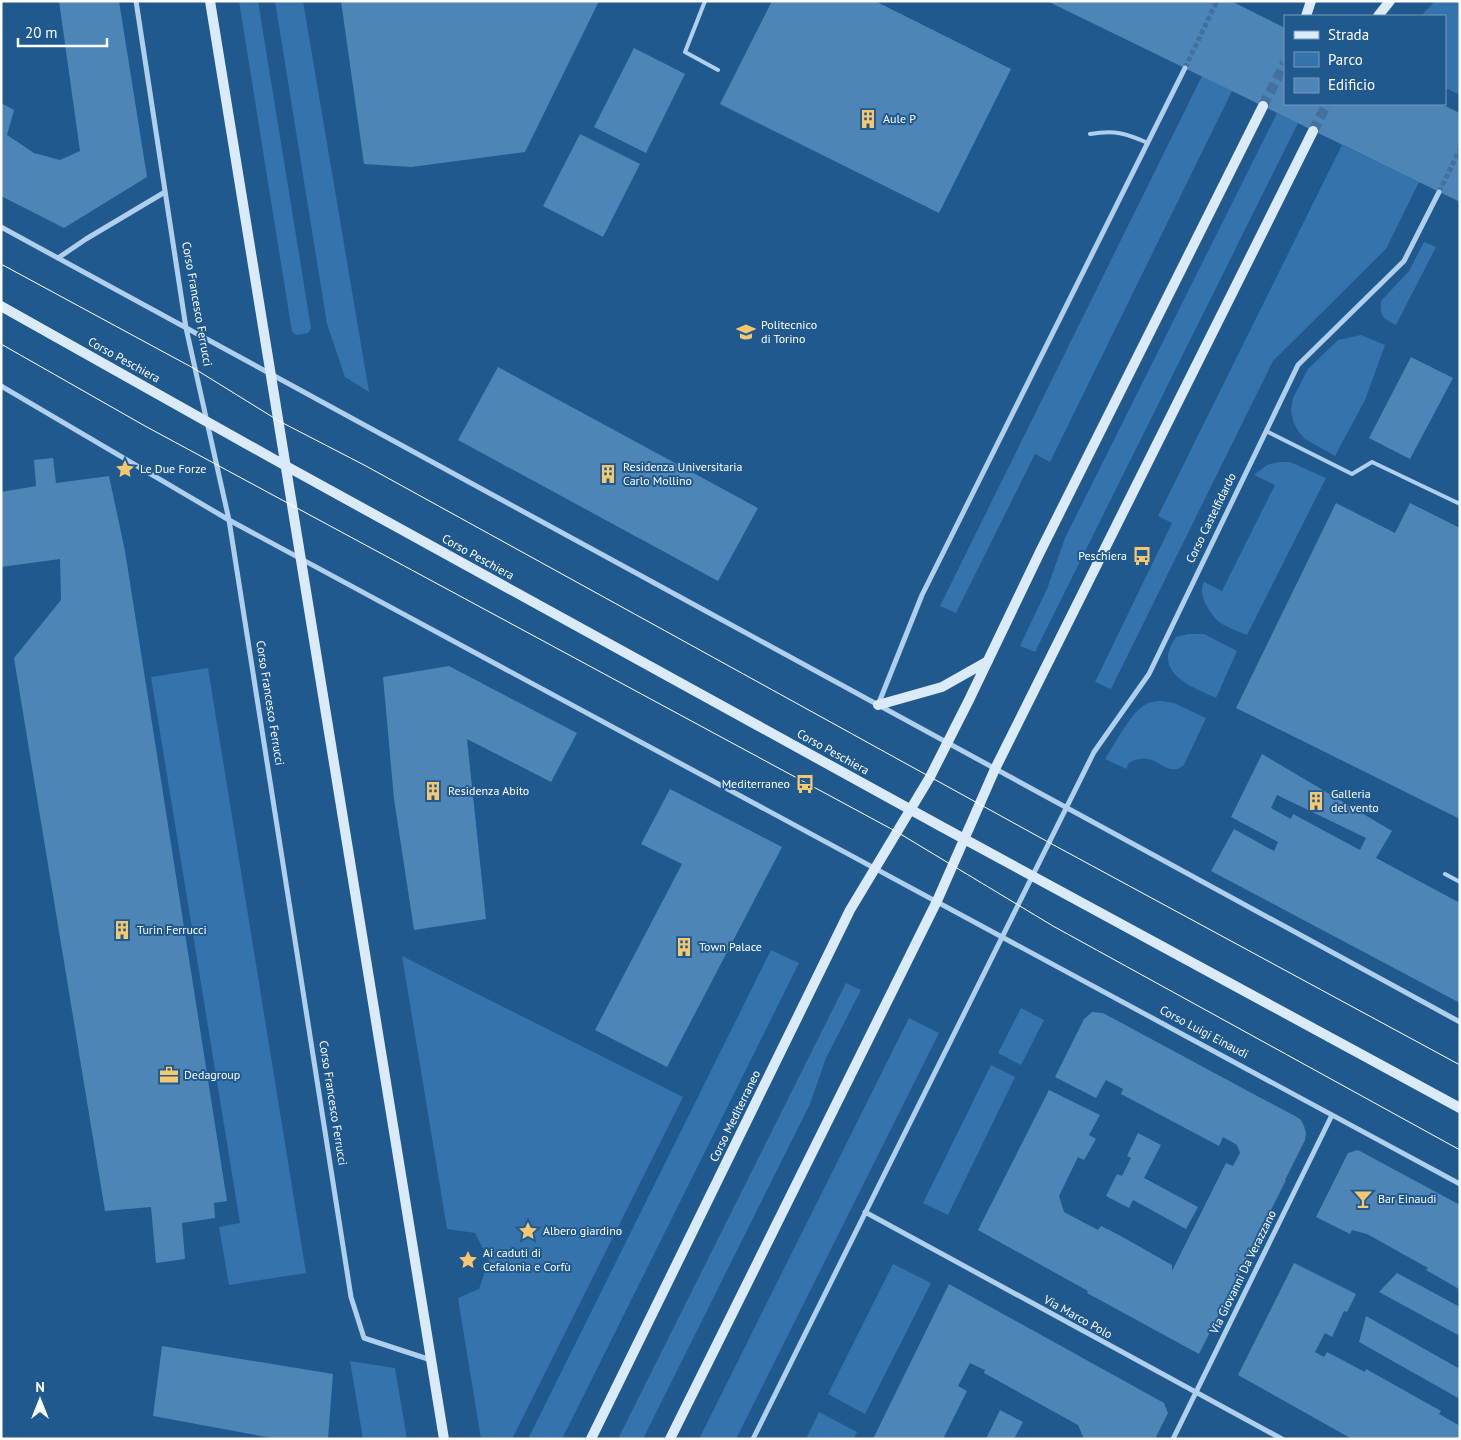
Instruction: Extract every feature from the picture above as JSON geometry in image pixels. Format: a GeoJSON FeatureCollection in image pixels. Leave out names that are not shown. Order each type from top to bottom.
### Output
{"type":"FeatureCollection","features":[{"type":"Feature","properties":{"kind":"main road"},"geometry":{"type":"LineString","coordinates":[[210,1],[444,1439]]}},
{"type":"Feature","properties":{"kind":"main road"},"geometry":{"type":"LineString","coordinates":[[1306,15],[1311,1]]}},
{"type":"Feature","properties":{"kind":"main road"},"geometry":{"type":"LineString","coordinates":[[1379,15],[1390,1]]}},
{"type":"Feature","properties":{"kind":"main road"},"geometry":{"type":"LineString","coordinates":[[911,809],[948,742],[1040,552],[1263,106]]}},
{"type":"Feature","properties":{"kind":"main road"},"geometry":{"type":"LineString","coordinates":[[670,1439],[937,901],[996,769],[1313,131]]}},
{"type":"Feature","properties":{"kind":"main road","name":"Corso Peschiera"},"geometry":{"type":"LineString","coordinates":[[1,306],[286,466],[964,839]]}},
{"type":"Feature","properties":{"kind":"main road"},"geometry":{"type":"LineString","coordinates":[[878,705],[942,687],[988,661]]}},
{"type":"Feature","properties":{"kind":"main road","name":"Corso Mediterraneo"},"geometry":{"type":"LineString","coordinates":[[591,1439],[850,910],[911,809]]}},
{"type":"Feature","properties":{"kind":"main road"},"geometry":{"type":"LineString","coordinates":[[964,839],[1460,1108]]}},
{"type":"Feature","properties":{"kind":"street","name":"Corso Francesco Ferrucci"},"geometry":{"type":"LineString","coordinates":[[136,1],[186,328],[229,520],[351,1298],[364,1338],[432,1360]]}},
{"type":"Feature","properties":{"kind":"street"},"geometry":{"type":"LineString","coordinates":[[878,705],[922,595],[1185,68]]}},
{"type":"Feature","properties":{"kind":"street"},"geometry":{"type":"LineString","coordinates":[[58,258],[165,192]]}},
{"type":"Feature","properties":{"kind":"street","name":"Corso Castelfidardo"},"geometry":{"type":"LineString","coordinates":[[1033,876],[1094,752],[1149,674],[1298,366],[1404,261],[1439,192]]}},
{"type":"Feature","properties":{"kind":"street"},"geometry":{"type":"LineString","coordinates":[[1,227],[1460,1022]]}},
{"type":"Feature","properties":{"kind":"street"},"geometry":{"type":"LineString","coordinates":[[1,386],[229,520],[937,901]]}},
{"type":"Feature","properties":{"kind":"street"},"geometry":{"type":"LineString","coordinates":[[754,1439],[1033,876]]}},
{"type":"Feature","properties":{"kind":"street","name":"Corso Luigi Einaudi"},"geometry":{"type":"LineString","coordinates":[[937,901],[1460,1184]]}},
{"type":"Feature","properties":{"kind":"street","name":"Via Giovanni Da Verazzano"},"geometry":{"type":"LineString","coordinates":[[1173,1439],[1332,1115]]}},
{"type":"Feature","properties":{"kind":"street","name":"Via Marco Polo"},"geometry":{"type":"LineString","coordinates":[[865,1212],[1282,1439]]}},
{"type":"Feature","properties":{"kind":"lane"},"geometry":{"type":"LineString","coordinates":[[705,1],[685,52],[718,70]]}},
{"type":"Feature","properties":{"kind":"lane"},"geometry":{"type":"LineString","coordinates":[[1090,134],[1105,132],[1125,133],[1148,143]]}},
{"type":"Feature","properties":{"kind":"lane"},"geometry":{"type":"LineString","coordinates":[[1266,431],[1352,474],[1372,462],[1460,504]]}},
{"type":"Feature","properties":{"kind":"lane"},"geometry":{"type":"LineString","coordinates":[[1445,874],[1460,882]]}},
{"type":"Feature","properties":{"kind":"green space"},"geometry":{"type":"Polygon","coordinates":[[[239,1],[258,1],[311,328],[308,333],[297,335],[292,332],[239,1]]]}},
{"type":"Feature","properties":{"kind":"green space"},"geometry":{"type":"Polygon","coordinates":[[[275,1],[303,1],[369,392],[345,377],[327,324],[275,1]]]}},
{"type":"Feature","properties":{"kind":"green space"},"geometry":{"type":"Polygon","coordinates":[[[1435,1],[1460,1],[1460,95],[1446,88],[1446,15],[1422,15],[1435,1]]]}},
{"type":"Feature","properties":{"kind":"green space"},"geometry":{"type":"Polygon","coordinates":[[[1202,76],[1232,91],[1050,462],[1035,454],[956,613],[940,606],[1202,76]]]}},
{"type":"Feature","properties":{"kind":"green space"},"geometry":{"type":"Polygon","coordinates":[[[1277,113],[1298,123],[1035,652],[1020,646],[1047,589],[1065,538],[1277,113]]]}},
{"type":"Feature","properties":{"kind":"green space"},"geometry":{"type":"Polygon","coordinates":[[[1342,145],[1419,182],[1386,249],[1273,361],[1111,689],[1095,682],[1172,523],[1158,516],[1342,145]]]}},
{"type":"Feature","properties":{"kind":"green space"},"geometry":{"type":"Polygon","coordinates":[[[1424,242],[1436,247],[1396,325],[1383,316],[1381,301],[1409,271],[1424,242]]]}},
{"type":"Feature","properties":{"kind":"green space"},"geometry":{"type":"Polygon","coordinates":[[[1361,335],[1385,345],[1365,400],[1335,456],[1305,439],[1298,431],[1293,421],[1291,410],[1293,398],[1308,369],[1338,340],[1361,335]]]}},
{"type":"Feature","properties":{"kind":"green space"},"geometry":{"type":"Polygon","coordinates":[[[1290,462],[1326,478],[1247,635],[1218,621],[1205,603],[1202,587],[1204,582],[1222,591],[1275,485],[1254,475],[1267,465],[1290,462]]]}},
{"type":"Feature","properties":{"kind":"green space"},"geometry":{"type":"Polygon","coordinates":[[[1188,634],[1204,634],[1237,651],[1216,698],[1185,683],[1171,669],[1168,660],[1169,649],[1176,637],[1188,634]]]}},
{"type":"Feature","properties":{"kind":"green space"},"geometry":{"type":"Polygon","coordinates":[[[208,668],[306,1273],[229,1285],[219,1227],[240,1223],[151,677],[208,668]]]}},
{"type":"Feature","properties":{"kind":"green space"},"geometry":{"type":"Polygon","coordinates":[[[1162,701],[1174,703],[1206,718],[1184,765],[1177,769],[1171,769],[1154,761],[1139,759],[1129,763],[1126,769],[1105,759],[1138,710],[1148,704],[1162,701]]]}},
{"type":"Feature","properties":{"kind":"green space"},"geometry":{"type":"Polygon","coordinates":[[[771,950],[799,963],[562,1439],[528,1439],[771,950]]]}},
{"type":"Feature","properties":{"kind":"green space"},"geometry":{"type":"Polygon","coordinates":[[[402,956],[683,1097],[512,1439],[481,1439],[458,1298],[479,1289],[489,1260],[475,1233],[447,1229],[402,956]]]}},
{"type":"Feature","properties":{"kind":"green space"},"geometry":{"type":"Polygon","coordinates":[[[846,983],[861,990],[826,1058],[810,1104],[643,1439],[618,1439],[846,983]]]}},
{"type":"Feature","properties":{"kind":"green space"},"geometry":{"type":"Polygon","coordinates":[[[1021,1008],[1044,1020],[1021,1065],[998,1053],[1021,1008]]]}},
{"type":"Feature","properties":{"kind":"green space"},"geometry":{"type":"Polygon","coordinates":[[[909,1018],[939,1033],[736,1439],[699,1439],[909,1018]]]}},
{"type":"Feature","properties":{"kind":"green space"},"geometry":{"type":"Polygon","coordinates":[[[991,1065],[1015,1077],[948,1215],[923,1203],[991,1065]]]}},
{"type":"Feature","properties":{"kind":"green space"},"geometry":{"type":"Polygon","coordinates":[[[893,1264],[931,1283],[865,1414],[828,1394],[893,1264]]]}},
{"type":"Feature","properties":{"kind":"green space"},"geometry":{"type":"Polygon","coordinates":[[[350,1361],[395,1368],[407,1439],[363,1439],[350,1361]]]}},
{"type":"Feature","properties":{"kind":"green space"},"geometry":{"type":"Polygon","coordinates":[[[819,1412],[857,1432],[853,1439],[806,1439],[819,1412]]]}},
{"type":"Feature","properties":{"kind":"building"},"geometry":{"type":"Polygon","coordinates":[[[59,1],[119,1],[147,177],[64,228],[1,196],[1,103],[14,110],[7,135],[34,153],[60,160],[80,151],[59,1]]]}},
{"type":"Feature","properties":{"kind":"building"},"geometry":{"type":"Polygon","coordinates":[[[341,1],[599,1],[525,152],[411,167],[364,164],[341,1]]]}},
{"type":"Feature","properties":{"kind":"building","name":"Aule P"},"geometry":{"type":"Polygon","coordinates":[[[772,1],[875,1],[1011,69],[939,213],[720,104],[772,1]]]}},
{"type":"Feature","properties":{"kind":"building"},"geometry":{"type":"Polygon","coordinates":[[[1047,1],[1231,1],[1284,28],[1284,105],[1443,105],[1460,113],[1460,202],[1047,1]]]}},
{"type":"Feature","properties":{"kind":"building"},"geometry":{"type":"Polygon","coordinates":[[[634,48],[685,74],[646,153],[594,127],[634,48]]]}},
{"type":"Feature","properties":{"kind":"building"},"geometry":{"type":"Polygon","coordinates":[[[580,134],[640,164],[603,237],[543,206],[580,134]]]}},
{"type":"Feature","properties":{"kind":"building"},"geometry":{"type":"Polygon","coordinates":[[[1411,357],[1453,378],[1410,459],[1369,438],[1411,357]]]}},
{"type":"Feature","properties":{"kind":"building","name":"Residenza Universitaria Carlo Mollino"},"geometry":{"type":"Polygon","coordinates":[[[498,367],[758,508],[718,581],[458,440],[498,367]]]}},
{"type":"Feature","properties":{"kind":"building","name":"Turin Ferrucci"},"geometry":{"type":"Polygon","coordinates":[[[53,458],[56,483],[109,476],[125,551],[227,1201],[214,1203],[215,1218],[182,1223],[185,1259],[156,1263],[151,1207],[105,1211],[14,658],[61,600],[60,559],[1,567],[1,492],[36,486],[34,460],[53,458]]]}},
{"type":"Feature","properties":{"kind":"building"},"geometry":{"type":"Polygon","coordinates":[[[1336,503],[1395,533],[1410,503],[1460,528],[1460,819],[1236,708],[1336,503]]]}},
{"type":"Feature","properties":{"kind":"building","name":"Residenza Abito"},"geometry":{"type":"Polygon","coordinates":[[[449,666],[577,733],[551,782],[467,739],[486,919],[414,930],[394,799],[383,677],[449,666]]]}},
{"type":"Feature","properties":{"kind":"building"},"geometry":{"type":"Polygon","coordinates":[[[1262,754],[1392,831],[1376,858],[1460,903],[1460,1003],[1211,871],[1234,829],[1274,851],[1278,842],[1231,817],[1262,754]],[[1277,795],[1271,808],[1291,819],[1293,814],[1360,850],[1366,838],[1277,795]]]}},
{"type":"Feature","properties":{"kind":"building","name":"Town Palace"},"geometry":{"type":"Polygon","coordinates":[[[670,789],[782,847],[667,1067],[595,1030],[682,864],[641,844],[670,789]]]}},
{"type":"Feature","properties":{"kind":"building"},"geometry":{"type":"Polygon","coordinates":[[[1092,1012],[1103,1013],[1295,1116],[1301,1120],[1304,1126],[1305,1140],[1199,1354],[1087,1293],[1088,1291],[978,1230],[1049,1090],[1100,1115],[1089,1135],[1096,1139],[1084,1160],[1078,1157],[1059,1196],[1064,1212],[1098,1230],[1101,1226],[1119,1235],[1172,1265],[1172,1271],[1226,1163],[1233,1166],[1240,1153],[1237,1145],[1223,1137],[1219,1146],[1121,1094],[1123,1089],[1106,1080],[1096,1098],[1055,1077],[1084,1019],[1092,1012]]]}},
{"type":"Feature","properties":{"kind":"building"},"geometry":{"type":"Polygon","coordinates":[[[1138,1133],[1161,1145],[1144,1178],[1198,1207],[1186,1229],[1133,1200],[1129,1208],[1106,1196],[1117,1174],[1122,1176],[1131,1158],[1127,1156],[1138,1133]]]}},
{"type":"Feature","properties":{"kind":"building"},"geometry":{"type":"Polygon","coordinates":[[[1358,1150],[1460,1205],[1459,1289],[1426,1270],[1428,1268],[1367,1234],[1352,1230],[1350,1234],[1316,1217],[1348,1153],[1358,1150]]]}},
{"type":"Feature","properties":{"kind":"building"},"geometry":{"type":"Polygon","coordinates":[[[1294,1263],[1356,1294],[1347,1312],[1344,1311],[1332,1337],[1325,1333],[1315,1352],[1324,1357],[1327,1352],[1365,1372],[1366,1369],[1441,1411],[1439,1414],[1460,1426],[1460,1439],[1352,1439],[1238,1375],[1294,1263]]]}},
{"type":"Feature","properties":{"kind":"building"},"geometry":{"type":"Polygon","coordinates":[[[1397,1273],[1460,1307],[1460,1336],[1379,1292],[1397,1273]]]}},
{"type":"Feature","properties":{"kind":"building"},"geometry":{"type":"Polygon","coordinates":[[[949,1284],[1164,1403],[1168,1413],[1155,1439],[1084,1439],[1078,1425],[984,1373],[985,1370],[970,1363],[958,1386],[967,1391],[943,1439],[873,1439],[949,1284]]]}},
{"type":"Feature","properties":{"kind":"building"},"geometry":{"type":"Polygon","coordinates":[[[1366,1316],[1460,1369],[1460,1399],[1359,1342],[1366,1316]]]}},
{"type":"Feature","properties":{"kind":"building"},"geometry":{"type":"Polygon","coordinates":[[[162,1346],[333,1374],[328,1439],[277,1439],[153,1416],[162,1346]]]}},
{"type":"Feature","properties":{"kind":"building"},"geometry":{"type":"Polygon","coordinates":[[[1000,1410],[1023,1422],[1014,1439],[986,1439],[1000,1410]]]}},
{"type":"Feature","properties":{"kind":"tunnel"},"geometry":{"type":"LineString","coordinates":[[1185,68],[1217,1]]}},
{"type":"Feature","properties":{"kind":"tunnel"},"geometry":{"type":"LineString","coordinates":[[1263,106],[1284,65]]}},
{"type":"Feature","properties":{"kind":"tunnel"},"geometry":{"type":"LineString","coordinates":[[1313,131],[1326,105]]}},
{"type":"Feature","properties":{"kind":"tunnel"},"geometry":{"type":"LineString","coordinates":[[1439,192],[1460,149]]}},
{"type":"Feature","properties":{"kind":"tram line"},"geometry":{"type":"LineString","coordinates":[[1,264],[195,369],[279,421],[366,466],[1050,843],[1460,1065]]}},
{"type":"Feature","properties":{"kind":"tram line"},"geometry":{"type":"LineString","coordinates":[[1,344],[145,426],[897,832],[1053,926],[1460,1150]]}},
{"type":"Feature","properties":{"kind":"place","name":"Aule P"},"geometry":{"type":"Point","coordinates":[868,119]}},
{"type":"Feature","properties":{"kind":"place","name":"Politecnico di Torino"},"geometry":{"type":"Point","coordinates":[746,332]}},
{"type":"Feature","properties":{"kind":"place","name":"Le Due Forze"},"geometry":{"type":"Point","coordinates":[125,469]}},
{"type":"Feature","properties":{"kind":"place","name":"Residenza Universitaria Carlo Mollino"},"geometry":{"type":"Point","coordinates":[608,474]}},
{"type":"Feature","properties":{"kind":"place","name":"Peschiera"},"geometry":{"type":"Point","coordinates":[1142,556]}},
{"type":"Feature","properties":{"kind":"place","name":"Mediterraneo"},"geometry":{"type":"Point","coordinates":[805,784]}},
{"type":"Feature","properties":{"kind":"place","name":"Residenza Abito"},"geometry":{"type":"Point","coordinates":[433,791]}},
{"type":"Feature","properties":{"kind":"place","name":"Galleria del vento"},"geometry":{"type":"Point","coordinates":[1316,801]}},
{"type":"Feature","properties":{"kind":"place","name":"Turin Ferrucci"},"geometry":{"type":"Point","coordinates":[122,930]}},
{"type":"Feature","properties":{"kind":"place","name":"Town Palace"},"geometry":{"type":"Point","coordinates":[684,947]}},
{"type":"Feature","properties":{"kind":"place","name":"Dedagroup"},"geometry":{"type":"Point","coordinates":[169,1075]}},
{"type":"Feature","properties":{"kind":"place","name":"Bar Einaudi"},"geometry":{"type":"Point","coordinates":[1363,1199]}},
{"type":"Feature","properties":{"kind":"place","name":"Albero giardino"},"geometry":{"type":"Point","coordinates":[528,1231]}},
{"type":"Feature","properties":{"kind":"place","name":"Ai caduti di Cefalonia e Corfù"},"geometry":{"type":"Point","coordinates":[468,1260]}}]}
